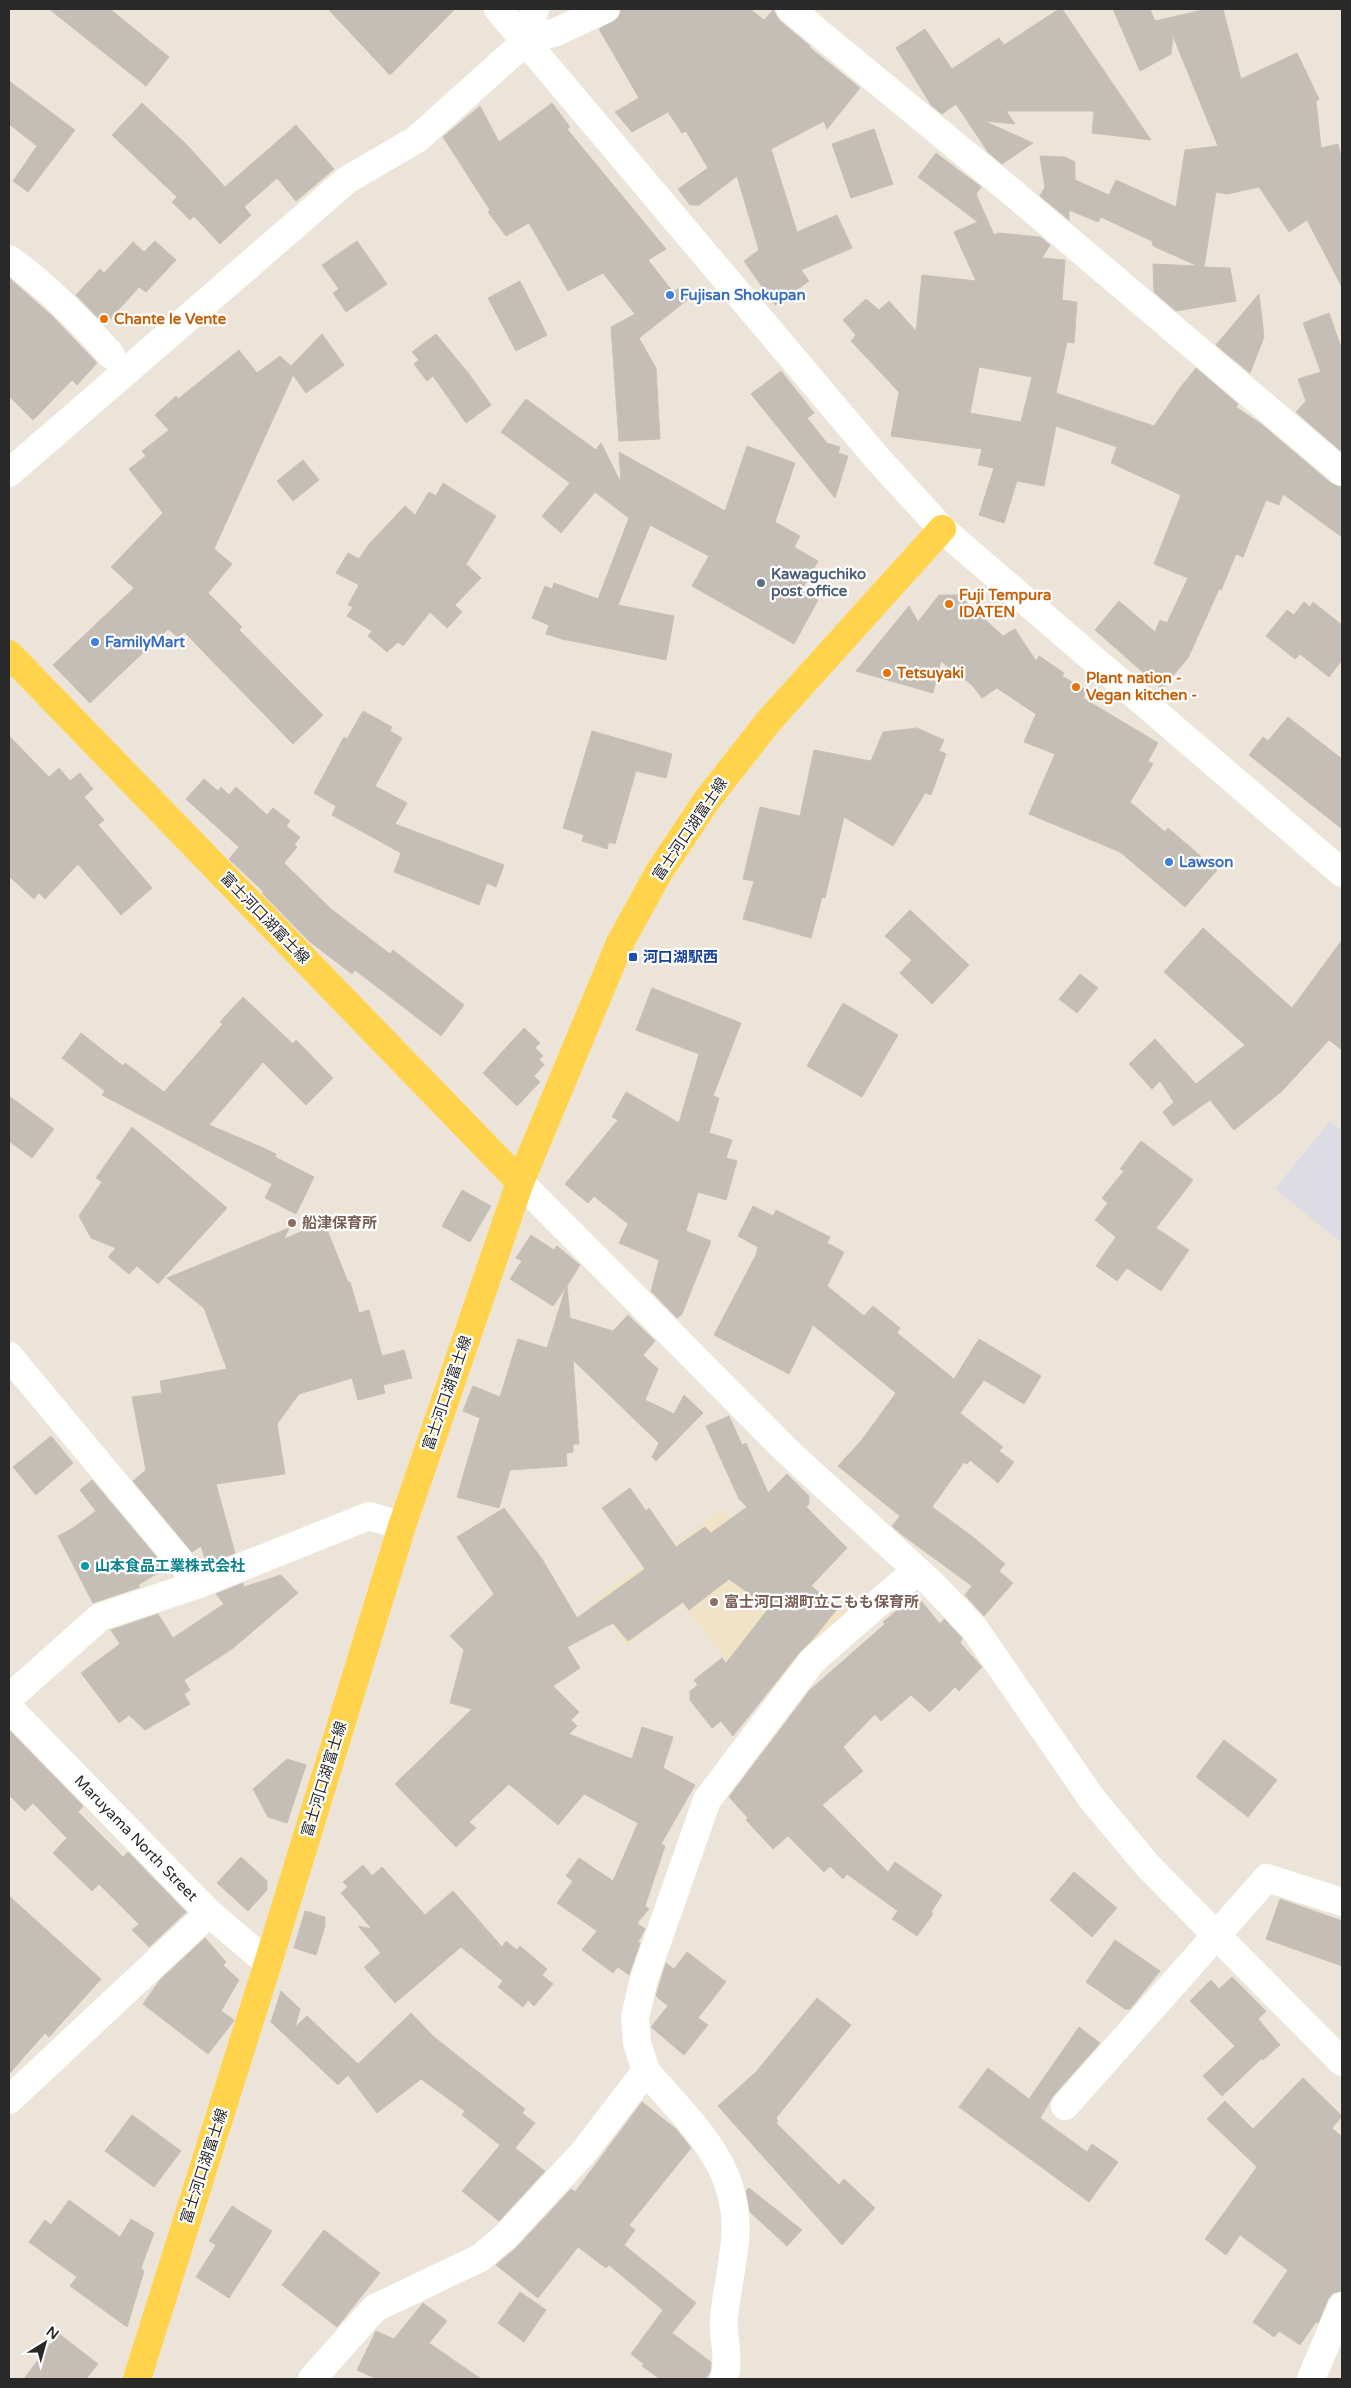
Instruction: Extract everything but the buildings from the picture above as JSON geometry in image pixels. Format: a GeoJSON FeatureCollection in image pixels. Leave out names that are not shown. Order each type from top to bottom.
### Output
{"type":"FeatureCollection","features":[{"type":"Feature","properties":{"kind":"main road","name":"富士河口湖富士線"},"geometry":{"type":"LineString","coordinates":[[137,2379],[268,1963],[402,1526],[520,1182],[620,943],[659,872],[707,800],[768,722],[942,529]]}},
{"type":"Feature","properties":{"kind":"main road","name":"富士河口湖富士線"},"geometry":{"type":"LineString","coordinates":[[9,654],[520,1182]]}},
{"type":"Feature","properties":{"kind":"street"},"geometry":{"type":"LineString","coordinates":[[498,9],[877,458],[942,529],[1342,873]]}},
{"type":"Feature","properties":{"kind":"street"},"geometry":{"type":"LineString","coordinates":[[526,41],[535,9]]}},
{"type":"Feature","properties":{"kind":"street"},"geometry":{"type":"LineString","coordinates":[[9,473],[347,180],[417,139],[526,41],[556,32],[606,9]]}},
{"type":"Feature","properties":{"kind":"street"},"geometry":{"type":"LineString","coordinates":[[790,9],[1342,472]]}},
{"type":"Feature","properties":{"kind":"street"},"geometry":{"type":"LineString","coordinates":[[9,259],[51,292],[111,355]]}},
{"type":"Feature","properties":{"kind":"street"},"geometry":{"type":"LineString","coordinates":[[520,1182],[787,1451],[918,1572],[974,1628],[1092,1799],[1142,1859],[1340,2064]]}},
{"type":"Feature","properties":{"kind":"street"},"geometry":{"type":"LineString","coordinates":[[9,1356],[199,1584]]}},
{"type":"Feature","properties":{"kind":"street"},"geometry":{"type":"LineString","coordinates":[[9,1698],[100,1617],[199,1584],[369,1516],[402,1526]]}},
{"type":"Feature","properties":{"kind":"street"},"geometry":{"type":"LineString","coordinates":[[724,2379],[728,2366],[724,2320],[735,2239],[736,2203],[727,2175],[706,2141],[646,2071],[637,2043],[635,2018],[644,1979],[707,1800],[812,1661],[899,1585],[918,1572]]}},
{"type":"Feature","properties":{"kind":"street","name":"Maruyama North Street"},"geometry":{"type":"LineString","coordinates":[[9,1708],[209,1913],[268,1963]]}},
{"type":"Feature","properties":{"kind":"street"},"geometry":{"type":"LineString","coordinates":[[1065,2106],[1267,1878],[1342,1902]]}},
{"type":"Feature","properties":{"kind":"street"},"geometry":{"type":"LineString","coordinates":[[9,2100],[209,1913]]}},
{"type":"Feature","properties":{"kind":"street"},"geometry":{"type":"LineString","coordinates":[[312,2379],[375,2308],[480,2258],[505,2237],[583,2153],[646,2071]]}},
{"type":"Feature","properties":{"kind":"street"},"geometry":{"type":"LineString","coordinates":[[1311,2379],[1342,2306]]}},
{"type":"Feature","properties":{"kind":"shaded area"},"geometry":{"type":"Polygon","coordinates":[[[1330,1121],[1342,1131],[1342,1243],[1275,1189],[1330,1121]]]}},
{"type":"Feature","properties":{"kind":"shaded area","name":"富士河口湖町立こもも保育所"},"geometry":{"type":"Polygon","coordinates":[[[723,1510],[848,1614],[772,1696],[726,1660],[683,1604],[627,1645],[594,1600],[723,1510]]]}},
{"type":"Feature","properties":{"kind":"place","name":"Fujisan Shokupan"},"geometry":{"type":"Point","coordinates":[670,295]}},
{"type":"Feature","properties":{"kind":"place","name":"Chante le Vente"},"geometry":{"type":"Point","coordinates":[104,319]}},
{"type":"Feature","properties":{"kind":"place","name":"Kawaguchiko post office"},"geometry":{"type":"Point","coordinates":[761,583]}},
{"type":"Feature","properties":{"kind":"place","name":"Fuji Tempura IDATEN"},"geometry":{"type":"Point","coordinates":[949,604]}},
{"type":"Feature","properties":{"kind":"place","name":"FamilyMart"},"geometry":{"type":"Point","coordinates":[95,642]}},
{"type":"Feature","properties":{"kind":"place","name":"Tetsuyaki"},"geometry":{"type":"Point","coordinates":[887,673]}},
{"type":"Feature","properties":{"kind":"place","name":"Plant nation - Vegan kitchen -"},"geometry":{"type":"Point","coordinates":[1076,687]}},
{"type":"Feature","properties":{"kind":"place","name":"Lawson"},"geometry":{"type":"Point","coordinates":[1169,862]}},
{"type":"Feature","properties":{"kind":"place","name":"河口湖駅西"},"geometry":{"type":"Point","coordinates":[633,957]}},
{"type":"Feature","properties":{"kind":"place","name":"船津保育所"},"geometry":{"type":"Point","coordinates":[292,1223]}},
{"type":"Feature","properties":{"kind":"place","name":"山本食品工業株式会社"},"geometry":{"type":"Point","coordinates":[85,1566]}},
{"type":"Feature","properties":{"kind":"place","name":"富士河口湖町立こもも保育所"},"geometry":{"type":"Point","coordinates":[714,1602]}}]}
